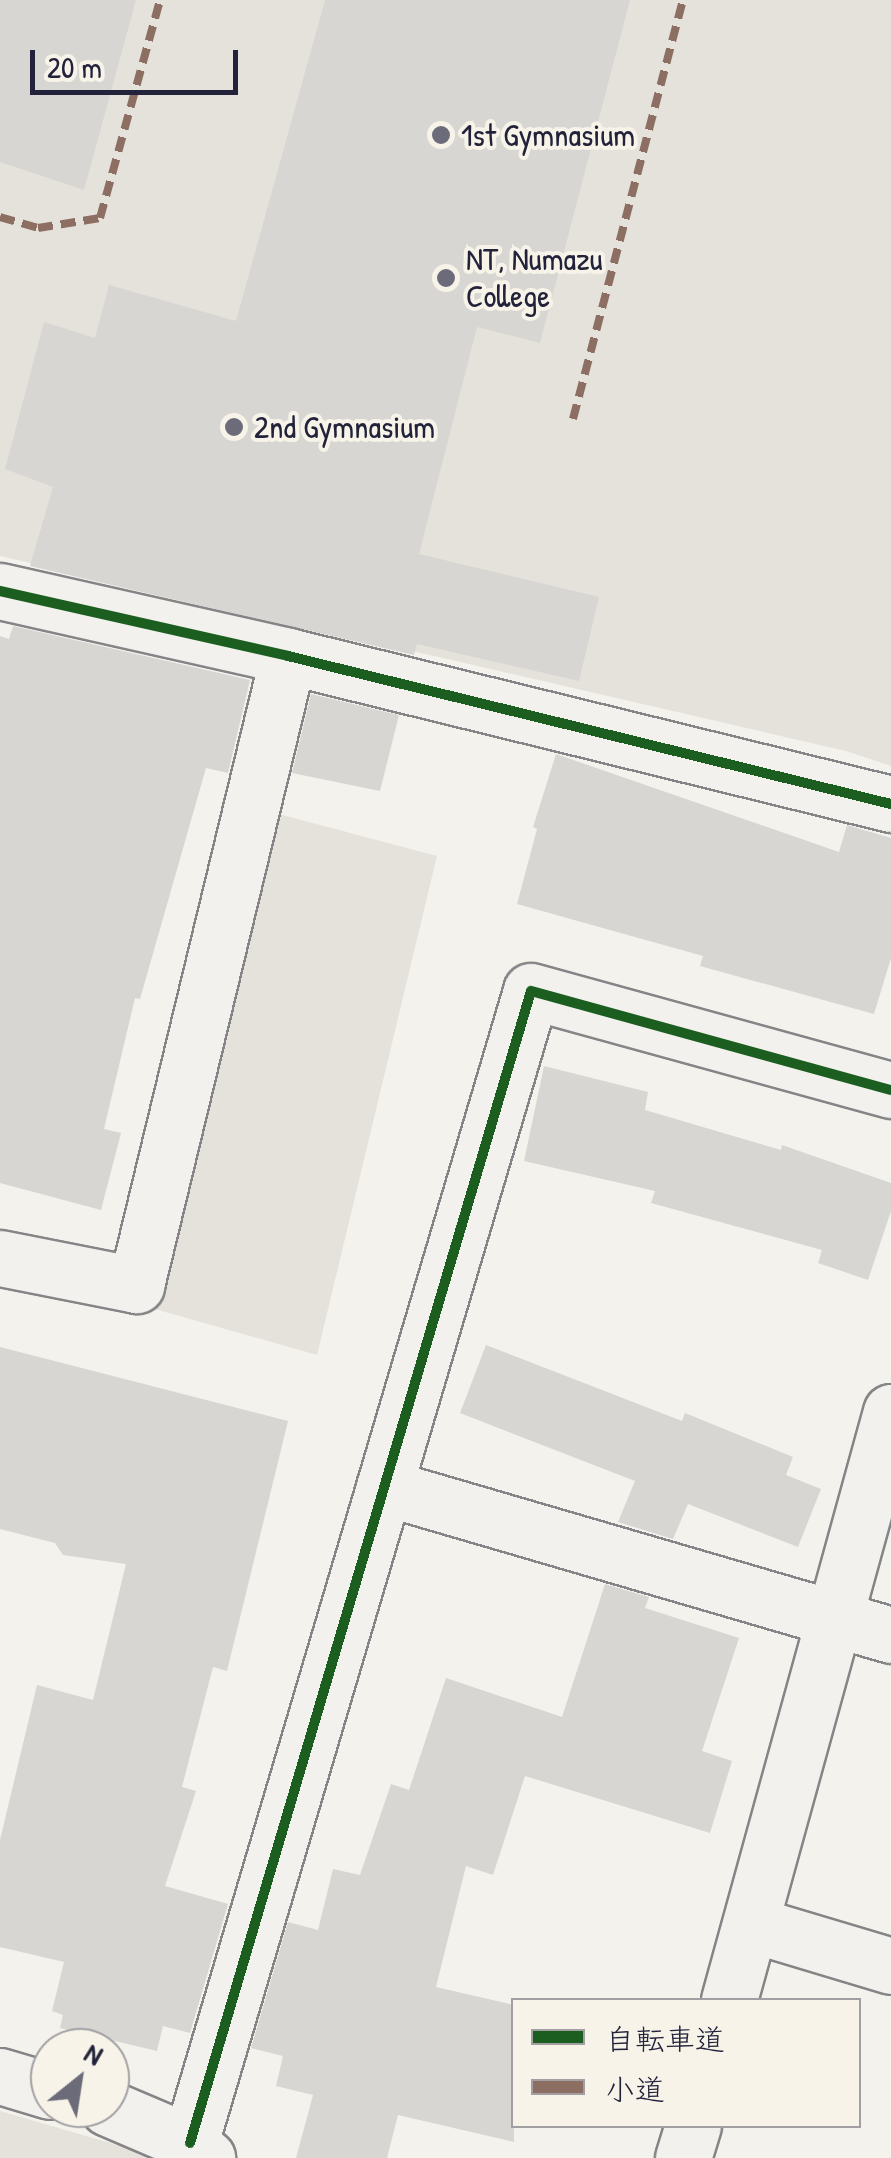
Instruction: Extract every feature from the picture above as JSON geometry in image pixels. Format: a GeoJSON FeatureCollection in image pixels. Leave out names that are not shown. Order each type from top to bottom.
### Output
{"type":"FeatureCollection","features":[{"type":"Feature","properties":{"kind":"street"},"geometry":{"type":"LineString","coordinates":[[0,591],[288,656],[891,804]]}},
{"type":"Feature","properties":{"kind":"street"},"geometry":{"type":"LineString","coordinates":[[0,1258],[136,1285],[288,656]]}},
{"type":"Feature","properties":{"kind":"street"},"geometry":{"type":"LineString","coordinates":[[130,2119],[198,2151],[384,1487],[531,991],[891,1090]]}},
{"type":"Feature","properties":{"kind":"street"},"geometry":{"type":"LineString","coordinates":[[730,1998],[891,1412]]}},
{"type":"Feature","properties":{"kind":"street"},"geometry":{"type":"LineString","coordinates":[[384,1487],[891,1635]]}},
{"type":"Feature","properties":{"kind":"street"},"geometry":{"type":"LineString","coordinates":[[751,1924],[891,1966]]}},
{"type":"Feature","properties":{"kind":"street"},"geometry":{"type":"LineString","coordinates":[[0,2076],[30,2085]]}},
{"type":"Feature","properties":{"kind":"street"},"geometry":{"type":"LineString","coordinates":[[684,2158],[692,2128]]}},
{"type":"Feature","properties":{"kind":"shaded area","name":"NT, Numazu College"},"geometry":{"type":"Polygon","coordinates":[[[0,0],[891,0],[891,766],[846,751],[0,556],[0,0]]]}},
{"type":"Feature","properties":{"kind":"shaded area"},"geometry":{"type":"Polygon","coordinates":[[[275,813],[437,856],[317,1355],[155,1309],[275,813]]]}},
{"type":"Feature","properties":{"kind":"shaded area"},"geometry":{"type":"Polygon","coordinates":[[[0,2111],[30,2120],[30,2128],[59,2128],[138,2151],[147,2158],[0,2158],[0,2111]]]}},
{"type":"Feature","properties":{"kind":"building"},"geometry":{"type":"Polygon","coordinates":[[[0,0],[136,0],[84,190],[0,162],[0,0]]]}},
{"type":"Feature","properties":{"kind":"building"},"geometry":{"type":"Polygon","coordinates":[[[325,0],[630,0],[540,343],[477,327],[419,554],[599,597],[579,681],[417,644],[414,655],[30,566],[53,487],[5,469],[44,322],[95,338],[109,285],[236,321],[325,0]]]}},
{"type":"Feature","properties":{"kind":"building"},"geometry":{"type":"Polygon","coordinates":[[[13,626],[250,680],[228,773],[206,768],[140,999],[135,998],[104,1129],[121,1133],[101,1210],[0,1183],[0,636],[9,639],[13,626]]]}},
{"type":"Feature","properties":{"kind":"building"},"geometry":{"type":"Polygon","coordinates":[[[311,694],[399,715],[380,791],[292,773],[311,694]]]}},
{"type":"Feature","properties":{"kind":"building"},"geometry":{"type":"Polygon","coordinates":[[[556,754],[839,852],[847,825],[891,838],[891,958],[874,1014],[700,966],[703,956],[517,904],[537,829],[533,827],[556,754]]]}},
{"type":"Feature","properties":{"kind":"building"},"geometry":{"type":"Polygon","coordinates":[[[544,1066],[648,1092],[645,1110],[781,1150],[782,1145],[891,1183],[891,1211],[868,1280],[818,1263],[822,1250],[651,1203],[655,1191],[524,1161],[544,1066]]]}},
{"type":"Feature","properties":{"kind":"building"},"geometry":{"type":"Polygon","coordinates":[[[486,1345],[682,1421],[685,1413],[793,1457],[786,1475],[821,1489],[798,1547],[688,1504],[673,1539],[618,1522],[635,1481],[460,1413],[486,1345]]]}},
{"type":"Feature","properties":{"kind":"building"},"geometry":{"type":"Polygon","coordinates":[[[0,1347],[288,1421],[227,1671],[213,1667],[182,1787],[196,1791],[165,1886],[228,1904],[190,2033],[163,2026],[157,2051],[130,2045],[130,2028],[60,2028],[63,2015],[52,2011],[64,1962],[0,1947],[0,1840],[37,1685],[93,1700],[126,1564],[63,1555],[55,1543],[0,1529],[0,1347]]]}},
{"type":"Feature","properties":{"kind":"building"},"geometry":{"type":"Polygon","coordinates":[[[605,1584],[649,1597],[645,1608],[739,1638],[702,1751],[732,1761],[710,1833],[525,1776],[493,1875],[466,1866],[436,1987],[511,2004],[514,2142],[398,2115],[387,2158],[296,2158],[313,2095],[276,2086],[283,2056],[251,2048],[288,1922],[318,1930],[333,1869],[360,1875],[391,1784],[409,1790],[446,1678],[562,1717],[605,1584]]]}},
{"type":"Feature","properties":{"kind":"marked path"},"geometry":{"type":"LineString","coordinates":[[0,217],[38,228],[100,218],[160,0]]}},
{"type":"Feature","properties":{"kind":"marked path"},"geometry":{"type":"LineString","coordinates":[[573,419],[683,0]]}},
{"type":"Feature","properties":{"kind":"cycle path"},"geometry":{"type":"LineString","coordinates":[[0,591],[288,656],[891,804]]}},
{"type":"Feature","properties":{"kind":"cycle path"},"geometry":{"type":"LineString","coordinates":[[190,2143],[531,991],[891,1090]]}},
{"type":"Feature","properties":{"kind":"place","name":"1st Gymnasium"},"geometry":{"type":"Point","coordinates":[441,135]}},
{"type":"Feature","properties":{"kind":"place","name":"NT, Numazu College"},"geometry":{"type":"Point","coordinates":[446,278]}},
{"type":"Feature","properties":{"kind":"place","name":"2nd Gymnasium"},"geometry":{"type":"Point","coordinates":[234,427]}}]}
